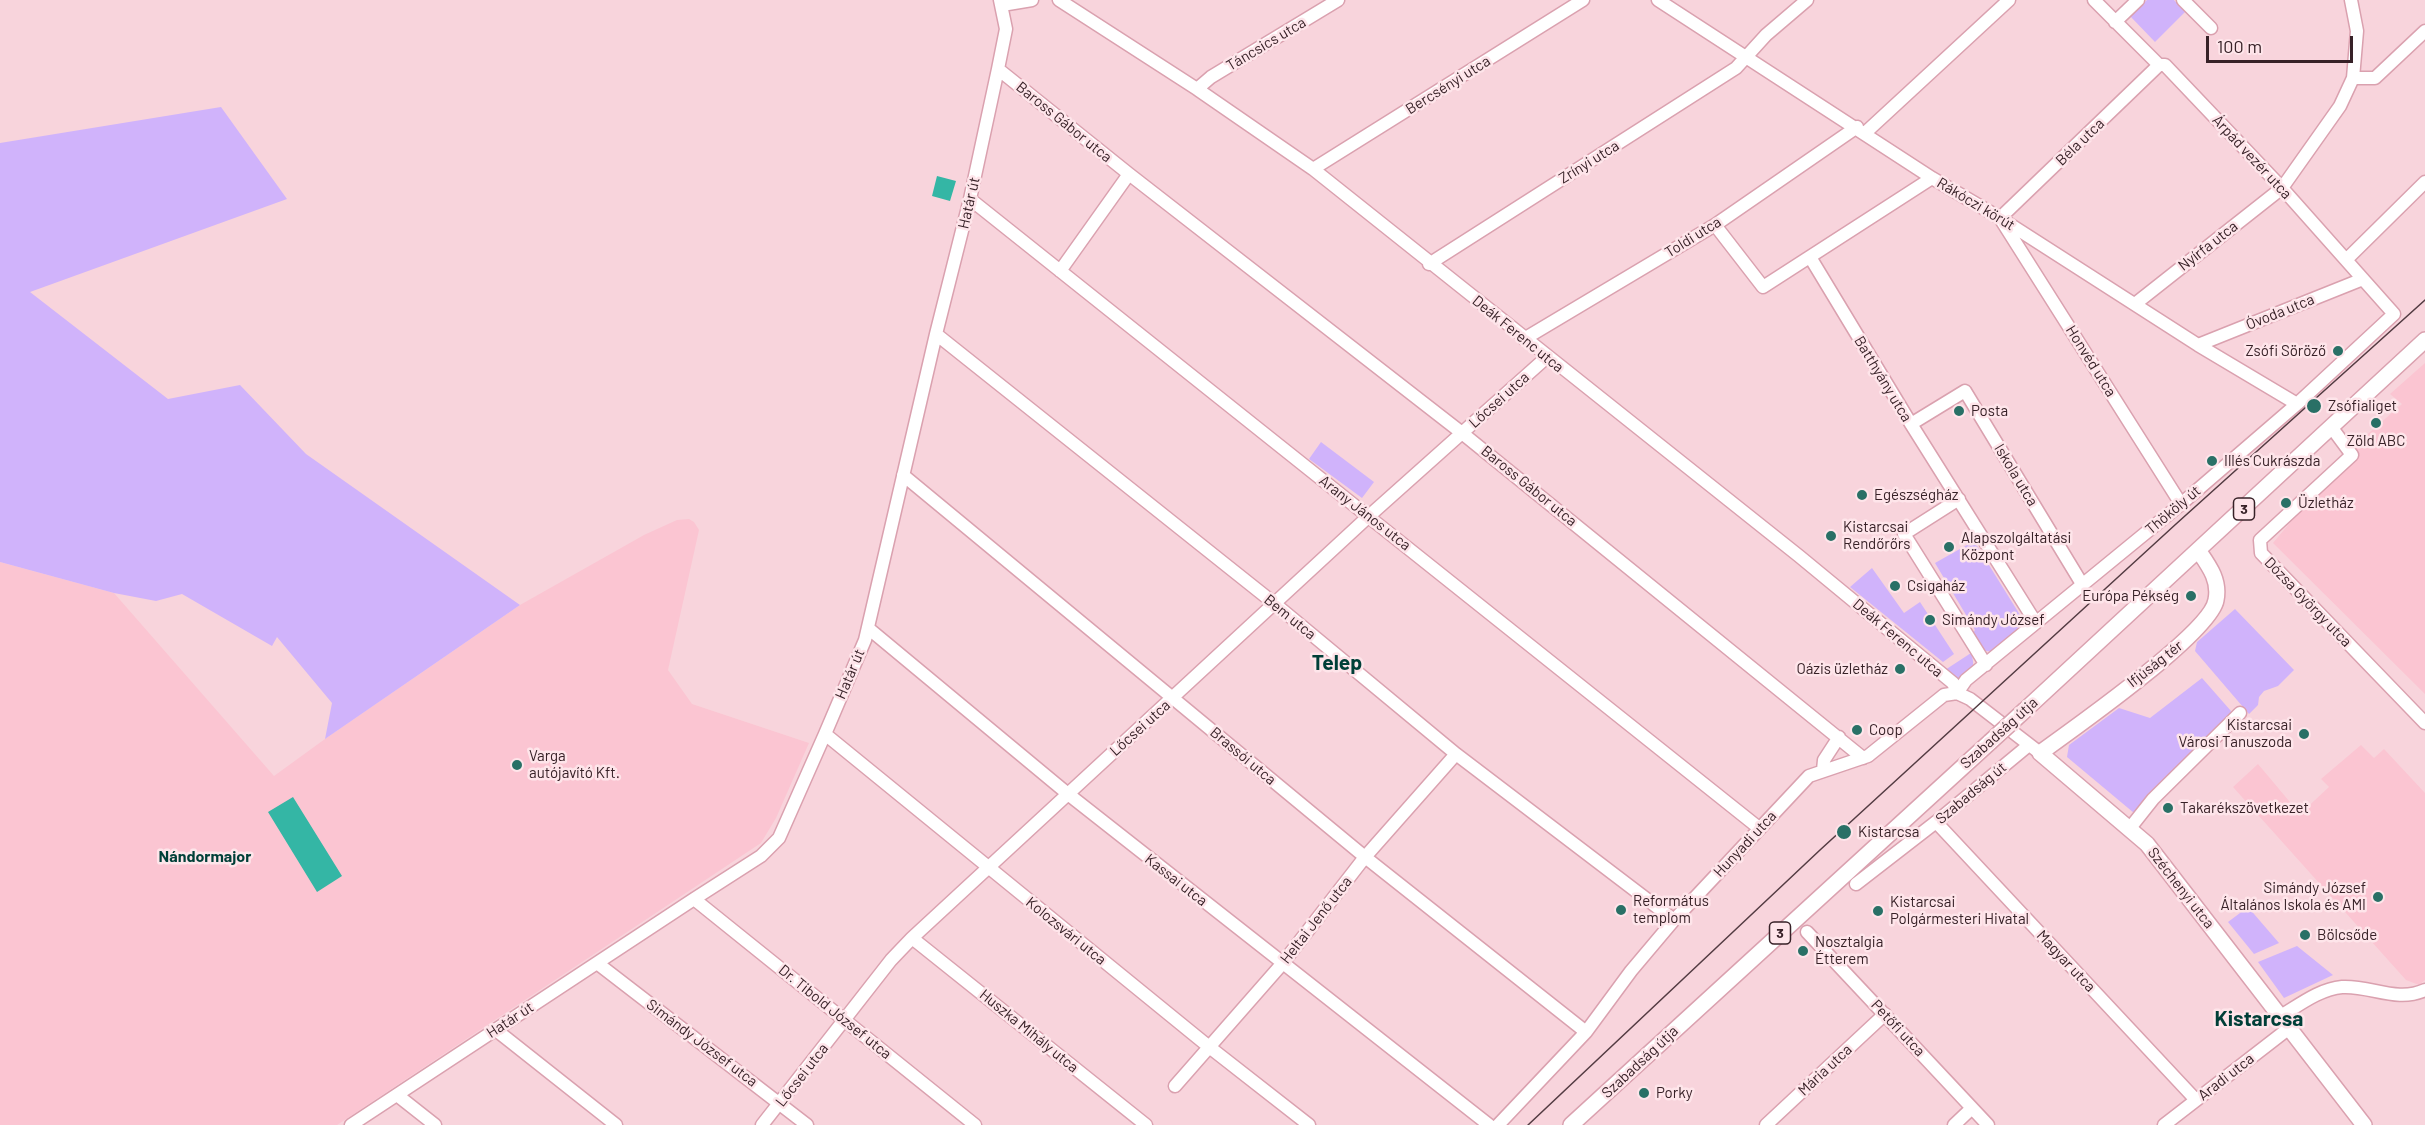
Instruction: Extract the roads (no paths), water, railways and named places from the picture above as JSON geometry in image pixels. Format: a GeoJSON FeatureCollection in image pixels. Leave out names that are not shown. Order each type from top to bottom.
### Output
{"type":"FeatureCollection","features":[{"type":"Feature","properties":{"kind":"main road","name":"Szabadság útja"},"geometry":{"type":"LineString","coordinates":[[1571,1125],[2332,428],[2425,340]]}},
{"type":"Feature","properties":{"kind":"main road","name":"Ifjúság tér"},"geometry":{"type":"LineString","coordinates":[[2034,749],[2180,646],[2205,621],[2215,605],[2217,588],[2216,578],[2198,550]]}},
{"type":"Feature","properties":{"kind":"main road","name":"Széchenyi utca"},"geometry":{"type":"LineString","coordinates":[[2034,749],[2130,828],[2164,864],[2364,1125]]}},
{"type":"Feature","properties":{"kind":"street"},"geometry":{"type":"LineString","coordinates":[[1001,2],[1032,0]]}},
{"type":"Feature","properties":{"kind":"street","name":"Deák Ferenc utca"},"geometry":{"type":"LineString","coordinates":[[1059,0],[1197,89],[1313,170],[1799,556],[1953,683],[1957,693]]}},
{"type":"Feature","properties":{"kind":"street","name":"Táncsics utca"},"geometry":{"type":"LineString","coordinates":[[1197,89],[1211,77],[1338,0]]}},
{"type":"Feature","properties":{"kind":"street","name":"Bercsényi utca"},"geometry":{"type":"LineString","coordinates":[[1313,170],[1583,0]]}},
{"type":"Feature","properties":{"kind":"street","name":"Rákóczi körút"},"geometry":{"type":"LineString","coordinates":[[1658,0],[1932,178],[2000,218],[2198,345],[2297,404]]}},
{"type":"Feature","properties":{"kind":"street","name":"Zrínyi utca"},"geometry":{"type":"LineString","coordinates":[[1429,264],[1736,68],[1766,35],[1807,0]]}},
{"type":"Feature","properties":{"kind":"street","name":"Toldi utca"},"geometry":{"type":"LineString","coordinates":[[1524,339],[1715,225],[1861,130],[2009,0]]}},
{"type":"Feature","properties":{"kind":"street","name":"Árpád vezér utca"},"geometry":{"type":"LineString","coordinates":[[2094,0],[2159,65],[2165,66],[2347,259],[2394,314],[2385,323]]}},
{"type":"Feature","properties":{"kind":"street"},"geometry":{"type":"LineString","coordinates":[[2115,22],[2138,0]]}},
{"type":"Feature","properties":{"kind":"street"},"geometry":{"type":"LineString","coordinates":[[2183,0],[2211,28]]}},
{"type":"Feature","properties":{"kind":"street"},"geometry":{"type":"LineString","coordinates":[[2351,0],[2357,31],[2353,78],[2375,78],[2425,31]]}},
{"type":"Feature","properties":{"kind":"street","name":"Határ út"},"geometry":{"type":"LineString","coordinates":[[351,1125],[747,866],[776,842],[825,734],[868,628],[936,334],[970,199],[998,69],[1006,28],[1001,2]]}},
{"type":"Feature","properties":{"kind":"street","name":"Béla utca"},"geometry":{"type":"LineString","coordinates":[[2000,218],[2159,65]]}},
{"type":"Feature","properties":{"kind":"street","name":"Baross Gábor utca"},"geometry":{"type":"LineString","coordinates":[[998,69],[1462,433],[1863,758]]}},
{"type":"Feature","properties":{"kind":"street","name":"Nyírfa utca"},"geometry":{"type":"LineString","coordinates":[[2135,304],[2282,188],[2340,106],[2353,78]]}},
{"type":"Feature","properties":{"kind":"street"},"geometry":{"type":"LineString","coordinates":[[1060,271],[1129,174]]}},
{"type":"Feature","properties":{"kind":"street"},"geometry":{"type":"LineString","coordinates":[[1715,225],[1763,287],[1932,178]]}},
{"type":"Feature","properties":{"kind":"street"},"geometry":{"type":"LineString","coordinates":[[2347,259],[2425,182]]}},
{"type":"Feature","properties":{"kind":"street","name":"Arany János utca"},"geometry":{"type":"LineString","coordinates":[[970,199],[1759,828]]}},
{"type":"Feature","properties":{"kind":"street","name":"Honvéd utca"},"geometry":{"type":"LineString","coordinates":[[2000,218],[2181,504]]}},
{"type":"Feature","properties":{"kind":"street","name":"Batthyány utca"},"geometry":{"type":"LineString","coordinates":[[1810,257],[1911,424],[2036,623]]}},
{"type":"Feature","properties":{"kind":"street","name":"Óvoda utca"},"geometry":{"type":"LineString","coordinates":[[2198,345],[2362,279]]}},
{"type":"Feature","properties":{"kind":"street","name":"Thököly út"},"geometry":{"type":"LineString","coordinates":[[1957,693],[1966,680],[2181,504],[2297,404],[2385,323]]}},
{"type":"Feature","properties":{"kind":"street","name":"Bem utca"},"geometry":{"type":"LineString","coordinates":[[936,334],[1275,604],[1456,754],[1674,921]]}},
{"type":"Feature","properties":{"kind":"street","name":"Lőcsei utca"},"geometry":{"type":"LineString","coordinates":[[762,1125],[891,960],[912,938],[1369,516],[1547,357]]}},
{"type":"Feature","properties":{"kind":"street","name":"Iskola utca"},"geometry":{"type":"LineString","coordinates":[[1911,424],[1965,391],[2082,584]]}},
{"type":"Feature","properties":{"kind":"street","name":"Dózsa György utca"},"geometry":{"type":"LineString","coordinates":[[2332,428],[2352,455],[2260,540],[2261,553],[2425,723]]}},
{"type":"Feature","properties":{"kind":"street","name":"Brassói utca"},"geometry":{"type":"LineString","coordinates":[[903,475],[1365,857],[1586,1032]]}},
{"type":"Feature","properties":{"kind":"street"},"geometry":{"type":"LineString","coordinates":[[1959,499],[1904,534],[1986,665]]}},
{"type":"Feature","properties":{"kind":"street","name":"Kassai utca"},"geometry":{"type":"LineString","coordinates":[[868,628],[1068,794],[1489,1125]]}},
{"type":"Feature","properties":{"kind":"street","name":"Széchenyi utca"},"geometry":{"type":"LineString","coordinates":[[1957,693],[1970,699],[2034,749]]}},
{"type":"Feature","properties":{"kind":"street","name":"Hunyadi utca"},"geometry":{"type":"LineString","coordinates":[[1498,1125],[1586,1032],[1630,971],[1674,921],[1809,776],[1863,758],[1938,700],[1947,694],[1957,693]]}},
{"type":"Feature","properties":{"kind":"street"},"geometry":{"type":"LineString","coordinates":[[2130,828],[2153,799],[2240,713]]}},
{"type":"Feature","properties":{"kind":"street","name":"Kolozsvári utca"},"geometry":{"type":"LineString","coordinates":[[825,734],[1208,1046],[1310,1125]]}},
{"type":"Feature","properties":{"kind":"street"},"geometry":{"type":"LineString","coordinates":[[1823,770],[1824,760],[1839,737]]}},
{"type":"Feature","properties":{"kind":"street","name":"Szabadság út"},"geometry":{"type":"LineString","coordinates":[[1856,884],[2034,749]]}},
{"type":"Feature","properties":{"kind":"street","name":"Heltai Jenő utca"},"geometry":{"type":"LineString","coordinates":[[1175,1086],[1282,964],[1365,857],[1456,754]]}},
{"type":"Feature","properties":{"kind":"street","name":"Magyar utca"},"geometry":{"type":"LineString","coordinates":[[1936,822],[2196,1100]]}},
{"type":"Feature","properties":{"kind":"street","name":"Dr. Tibold József utca"},"geometry":{"type":"LineString","coordinates":[[694,899],[975,1125]]}},
{"type":"Feature","properties":{"kind":"street","name":"Petőfi utca"},"geometry":{"type":"LineString","coordinates":[[1807,932],[1988,1125]]}},
{"type":"Feature","properties":{"kind":"street","name":"Huszka Mihály utca"},"geometry":{"type":"LineString","coordinates":[[912,938],[1146,1125]]}},
{"type":"Feature","properties":{"kind":"street","name":"Simándy József utca"},"geometry":{"type":"LineString","coordinates":[[597,963],[807,1125]]}},
{"type":"Feature","properties":{"kind":"street","name":"Aradi utca"},"geometry":{"type":"LineString","coordinates":[[2164,1125],[2284,1023],[2333,988],[2346,987],[2401,995],[2425,990]]}},
{"type":"Feature","properties":{"kind":"street","name":"Mária utca"},"geometry":{"type":"LineString","coordinates":[[1766,1125],[1885,1014]]}},
{"type":"Feature","properties":{"kind":"street"},"geometry":{"type":"LineString","coordinates":[[496,1030],[616,1125]]}},
{"type":"Feature","properties":{"kind":"street"},"geometry":{"type":"LineString","coordinates":[[397,1095],[435,1125]]}},
{"type":"Feature","properties":{"kind":"street"},"geometry":{"type":"LineString","coordinates":[[1954,1125],[1972,1108]]}},
{"type":"Feature","properties":{"kind":"tram line"},"geometry":{"type":"LineString","coordinates":[[1528,1125],[1820,850],[2425,300]]}},
{"type":"Feature","properties":{"kind":"place","name":"Zsófi Söröző"},"geometry":{"type":"Point","coordinates":[2338,351]}},
{"type":"Feature","properties":{"kind":"place","name":"Zsófialiget"},"geometry":{"type":"Point","coordinates":[2314,406]}},
{"type":"Feature","properties":{"kind":"place","name":"Posta"},"geometry":{"type":"Point","coordinates":[1959,411]}},
{"type":"Feature","properties":{"kind":"place","name":"Zöld ABC"},"geometry":{"type":"Point","coordinates":[2376,423]}},
{"type":"Feature","properties":{"kind":"place","name":"Illés Cukrászda"},"geometry":{"type":"Point","coordinates":[2212,461]}},
{"type":"Feature","properties":{"kind":"place","name":"Egészségház"},"geometry":{"type":"Point","coordinates":[1862,495]}},
{"type":"Feature","properties":{"kind":"place","name":"Üzletház"},"geometry":{"type":"Point","coordinates":[2286,503]}},
{"type":"Feature","properties":{"kind":"place","name":"Kistarcsai Rendőrőrs"},"geometry":{"type":"Point","coordinates":[1831,536]}},
{"type":"Feature","properties":{"kind":"place","name":"Alapszolgáltatási Központ"},"geometry":{"type":"Point","coordinates":[1949,547]}},
{"type":"Feature","properties":{"kind":"place","name":"Csigaház"},"geometry":{"type":"Point","coordinates":[1895,586]}},
{"type":"Feature","properties":{"kind":"place","name":"Európa Pékség"},"geometry":{"type":"Point","coordinates":[2191,596]}},
{"type":"Feature","properties":{"kind":"place","name":"Simándy József"},"geometry":{"type":"Point","coordinates":[1930,620]}},
{"type":"Feature","properties":{"kind":"place","name":"Oázis üzletház"},"geometry":{"type":"Point","coordinates":[1900,669]}},
{"type":"Feature","properties":{"kind":"place","name":"Coop"},"geometry":{"type":"Point","coordinates":[1857,730]}},
{"type":"Feature","properties":{"kind":"place","name":"Kistarcsai Városi Tanuszoda"},"geometry":{"type":"Point","coordinates":[2304,734]}},
{"type":"Feature","properties":{"kind":"place","name":"Varga autójavító Kft."},"geometry":{"type":"Point","coordinates":[517,765]}},
{"type":"Feature","properties":{"kind":"place","name":"Takarékszövetkezet"},"geometry":{"type":"Point","coordinates":[2168,808]}},
{"type":"Feature","properties":{"kind":"place","name":"Kistarcsa"},"geometry":{"type":"Point","coordinates":[1844,832]}},
{"type":"Feature","properties":{"kind":"place","name":"Simándy József Általános Iskola és AMI"},"geometry":{"type":"Point","coordinates":[2378,897]}},
{"type":"Feature","properties":{"kind":"place","name":"Református templom"},"geometry":{"type":"Point","coordinates":[1621,910]}},
{"type":"Feature","properties":{"kind":"place","name":"Kistarcsai Polgármesteri Hivatal"},"geometry":{"type":"Point","coordinates":[1878,911]}},
{"type":"Feature","properties":{"kind":"place","name":"Bölcsőde"},"geometry":{"type":"Point","coordinates":[2305,935]}},
{"type":"Feature","properties":{"kind":"place","name":"Nosztalgia Étterem"},"geometry":{"type":"Point","coordinates":[1803,951]}},
{"type":"Feature","properties":{"kind":"place","name":"Porky"},"geometry":{"type":"Point","coordinates":[1644,1093]}},
{"type":"Feature","properties":{"kind":"district","name":"Telep"},"geometry":{"type":"Point","coordinates":[1337,663]}},
{"type":"Feature","properties":{"kind":"district","name":"Nándormajor"},"geometry":{"type":"Point","coordinates":[205,857]}},
{"type":"Feature","properties":{"kind":"district","name":"Kistarcsa"},"geometry":{"type":"Point","coordinates":[2259,1019]}}]}
